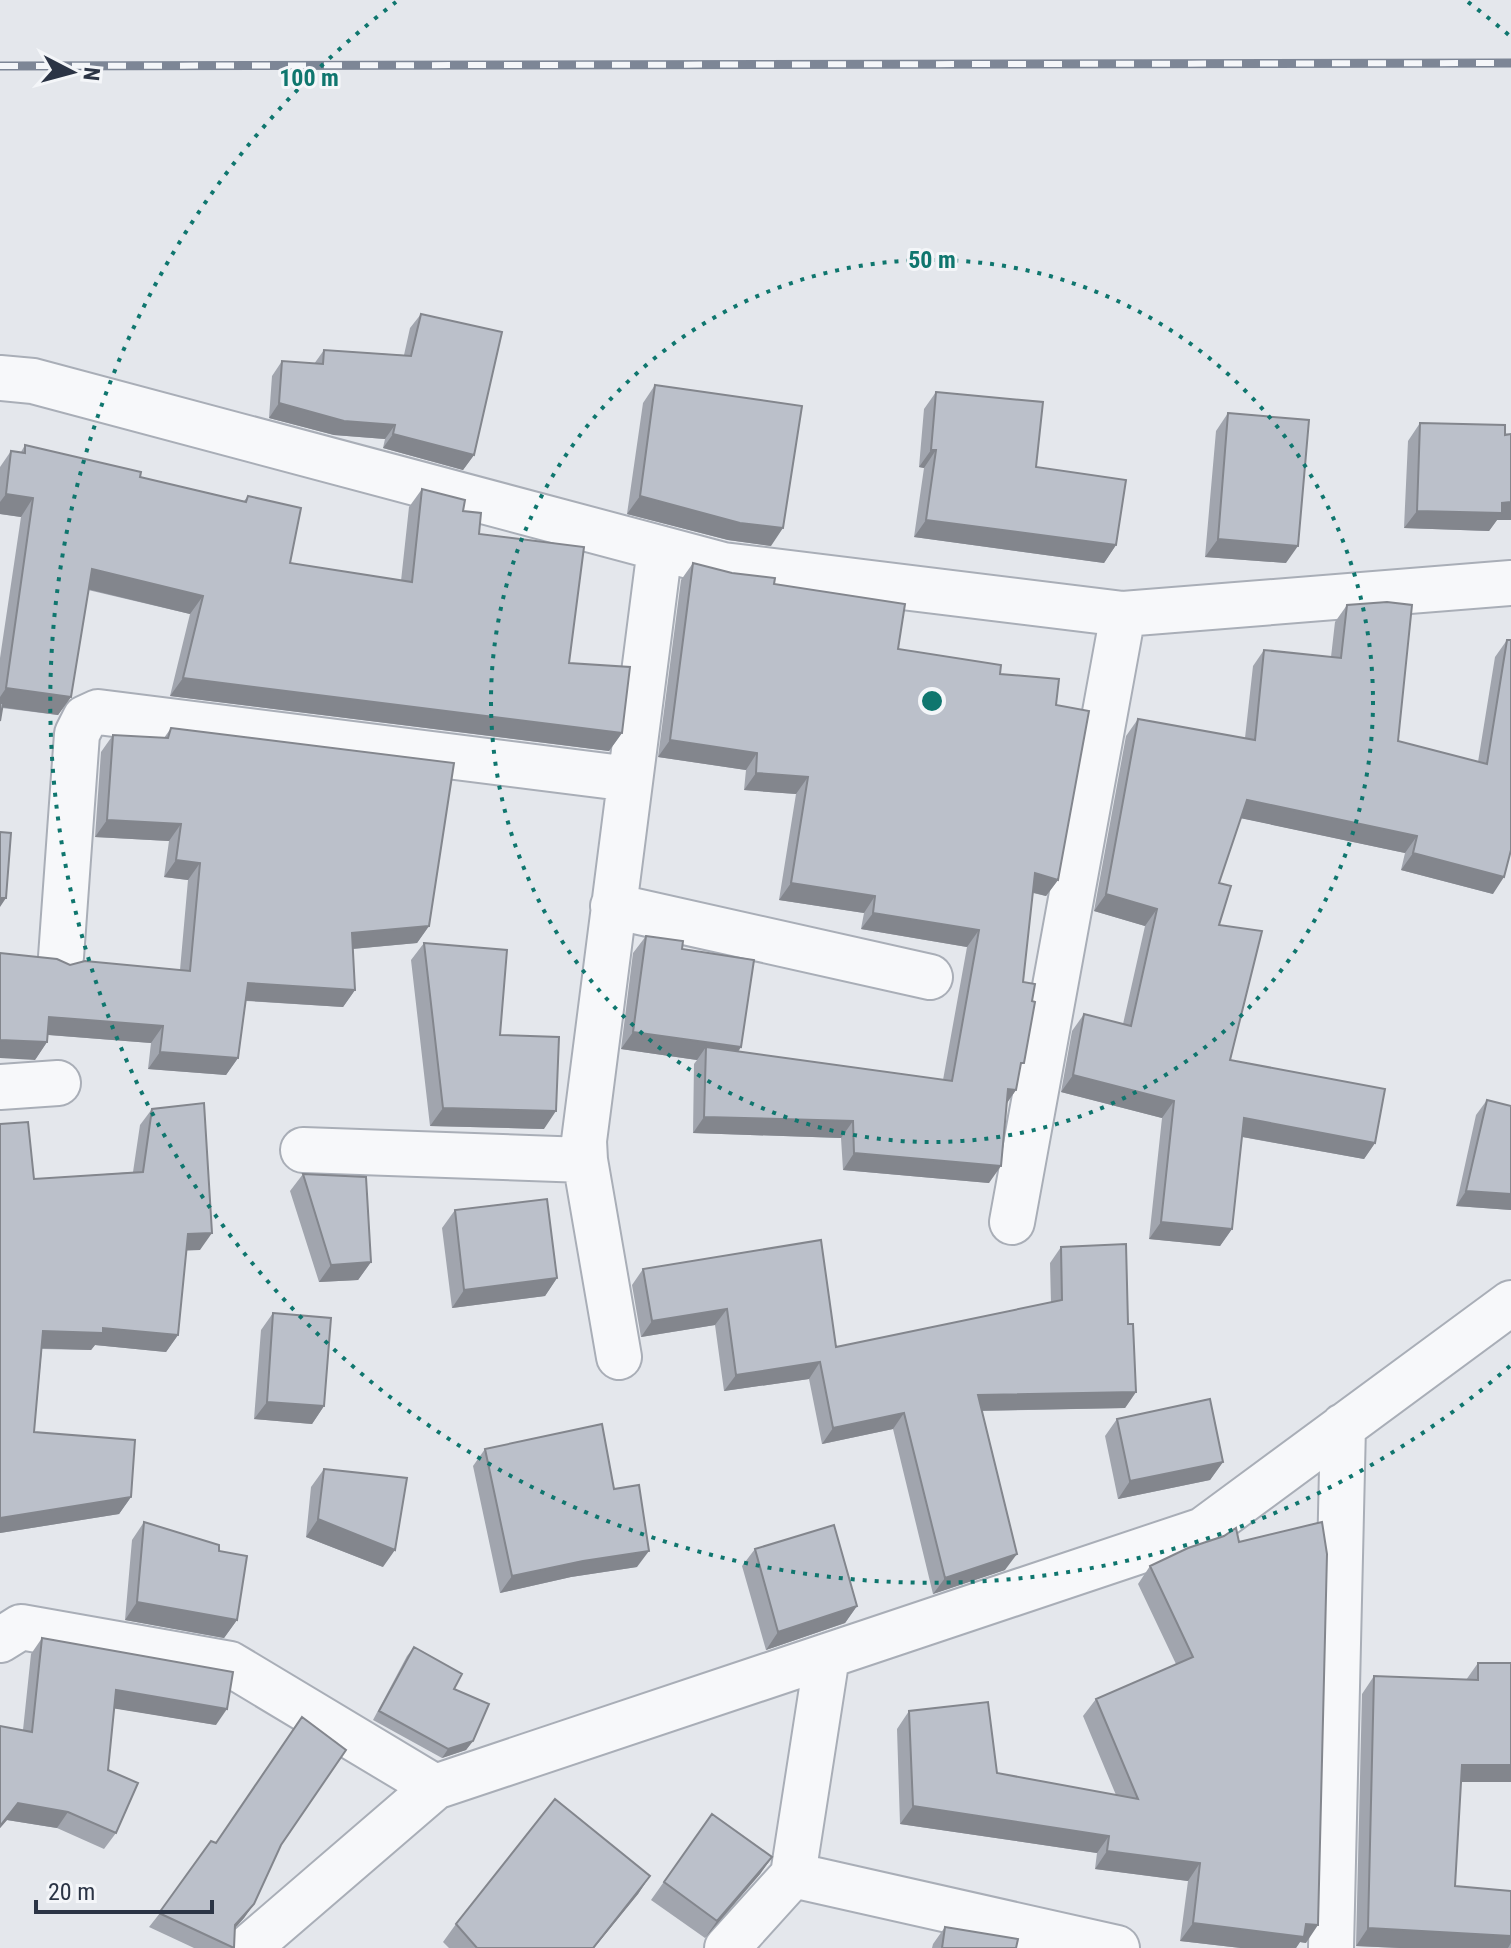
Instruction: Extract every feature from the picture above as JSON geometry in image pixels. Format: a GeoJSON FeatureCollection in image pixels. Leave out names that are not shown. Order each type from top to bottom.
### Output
{"type":"FeatureCollection","features":[{"type":"Feature","properties":{"kind":"street"},"geometry":{"type":"LineString","coordinates":[[0,378],[33,381],[723,565],[1123,614],[1511,583]]}},
{"type":"Feature","properties":{"kind":"street"},"geometry":{"type":"LineString","coordinates":[[619,1357],[585,1160],[585,1130],[660,548]]}},
{"type":"Feature","properties":{"kind":"street"},"geometry":{"type":"LineString","coordinates":[[1012,1222],[1123,614]]}},
{"type":"Feature","properties":{"kind":"street"},"geometry":{"type":"LineString","coordinates":[[61,957],[77,734],[85,718],[98,712],[630,779]]}},
{"type":"Feature","properties":{"kind":"street"},"geometry":{"type":"LineString","coordinates":[[613,906],[930,977]]}},
{"type":"Feature","properties":{"kind":"street"},"geometry":{"type":"LineString","coordinates":[[0,1087],[58,1083]]}},
{"type":"Feature","properties":{"kind":"street"},"geometry":{"type":"LineString","coordinates":[[303,1150],[585,1160]]}},
{"type":"Feature","properties":{"kind":"street"},"geometry":{"type":"LineString","coordinates":[[248,1948],[435,1787],[1203,1530],[1511,1303]]}},
{"type":"Feature","properties":{"kind":"street"},"geometry":{"type":"LineString","coordinates":[[1331,1948],[1343,1426]]}},
{"type":"Feature","properties":{"kind":"street"},"geometry":{"type":"LineString","coordinates":[[0,1640],[21,1627],[230,1664],[435,1787]]}},
{"type":"Feature","properties":{"kind":"street"},"geometry":{"type":"LineString","coordinates":[[727,1948],[793,1875],[827,1656]]}},
{"type":"Feature","properties":{"kind":"street"},"geometry":{"type":"LineString","coordinates":[[793,1875],[1117,1948]]}},
{"type":"Feature","properties":{"kind":"building"},"geometry":{"type":"Polygon","coordinates":[[[421,314],[502,332],[474,455],[393,434],[395,425],[344,421],[279,403],[282,361],[323,364],[324,350],[411,356],[421,314]]]}},
{"type":"Feature","properties":{"kind":"building"},"geometry":{"type":"Polygon","coordinates":[[[655,385],[802,406],[783,528],[740,523],[640,496],[655,385]]]}},
{"type":"Feature","properties":{"kind":"building"},"geometry":{"type":"Polygon","coordinates":[[[936,392],[1043,402],[1036,467],[1126,480],[1116,545],[926,520],[936,450],[931,450],[936,392]]]}},
{"type":"Feature","properties":{"kind":"building"},"geometry":{"type":"Polygon","coordinates":[[[1228,413],[1309,420],[1298,546],[1218,539],[1228,413]]]}},
{"type":"Feature","properties":{"kind":"building"},"geometry":{"type":"Polygon","coordinates":[[[1420,423],[1505,425],[1505,435],[1511,434],[1511,502],[1502,503],[1502,513],[1417,511],[1420,423]]]}},
{"type":"Feature","properties":{"kind":"building"},"geometry":{"type":"Polygon","coordinates":[[[25,445],[141,472],[140,477],[246,502],[248,496],[301,508],[290,563],[412,582],[422,489],[465,500],[463,511],[481,513],[479,534],[584,547],[569,663],[630,667],[622,733],[183,678],[203,596],[92,569],[71,697],[6,688],[33,498],[6,494],[11,451],[25,453],[25,445]]]}},
{"type":"Feature","properties":{"kind":"building"},"geometry":{"type":"Polygon","coordinates":[[[693,563],[732,573],[775,578],[774,584],[905,604],[898,649],[1001,665],[1000,674],[1059,679],[1056,705],[1089,711],[1058,880],[1035,873],[1023,982],[1035,984],[1032,1001],[1035,1002],[1016,1090],[1008,1089],[1001,1166],[854,1153],[853,1121],[704,1117],[706,1047],[952,1081],[979,930],[873,913],[875,896],[791,883],[808,777],[756,773],[757,753],[670,740],[693,563]]]}},
{"type":"Feature","properties":{"kind":"building"},"geometry":{"type":"Polygon","coordinates":[[[1387,602],[1412,605],[1398,741],[1487,764],[1507,640],[1511,640],[1511,850],[1504,877],[1413,853],[1417,836],[1247,800],[1219,883],[1231,886],[1219,925],[1262,931],[1230,1060],[1385,1089],[1375,1143],[1244,1118],[1232,1229],[1161,1222],[1174,1101],[1073,1075],[1084,1014],[1131,1026],[1157,909],[1106,894],[1138,719],[1255,740],[1264,650],[1341,658],[1347,605],[1387,602]]]}},
{"type":"Feature","properties":{"kind":"building"},"geometry":{"type":"Polygon","coordinates":[[[171,728],[454,763],[429,926],[352,933],[355,990],[248,983],[238,1058],[160,1052],[163,1026],[49,1017],[47,1042],[0,1040],[0,953],[57,959],[70,965],[85,961],[190,971],[200,863],[176,860],[181,824],[107,820],[113,735],[168,738],[171,728]]]}},
{"type":"Feature","properties":{"kind":"building"},"geometry":{"type":"Polygon","coordinates":[[[0,832],[11,833],[6,898],[0,898],[0,832]]]}},
{"type":"Feature","properties":{"kind":"building"},"geometry":{"type":"Polygon","coordinates":[[[646,936],[683,941],[682,949],[754,960],[741,1047],[633,1032],[646,936]]]}},
{"type":"Feature","properties":{"kind":"building"},"geometry":{"type":"Polygon","coordinates":[[[424,943],[507,950],[500,1035],[559,1037],[556,1111],[443,1108],[424,943]]]}},
{"type":"Feature","properties":{"kind":"building"},"geometry":{"type":"Polygon","coordinates":[[[1487,1100],[1511,1106],[1511,1194],[1466,1191],[1487,1100]]]}},
{"type":"Feature","properties":{"kind":"building"},"geometry":{"type":"Polygon","coordinates":[[[204,1103],[212,1233],[188,1234],[178,1335],[103,1328],[103,1333],[43,1331],[34,1432],[135,1440],[131,1497],[0,1518],[0,1124],[28,1122],[34,1179],[143,1172],[152,1109],[204,1103]]]}},
{"type":"Feature","properties":{"kind":"building"},"geometry":{"type":"Polygon","coordinates":[[[303,1174],[366,1177],[371,1262],[331,1265],[303,1174]]]}},
{"type":"Feature","properties":{"kind":"building"},"geometry":{"type":"Polygon","coordinates":[[[547,1199],[557,1278],[464,1290],[455,1210],[547,1199]]]}},
{"type":"Feature","properties":{"kind":"building"},"geometry":{"type":"Polygon","coordinates":[[[821,1240],[836,1347],[1062,1300],[1061,1247],[1126,1244],[1128,1324],[1133,1324],[1136,1392],[978,1395],[1017,1554],[945,1578],[904,1413],[833,1428],[820,1362],[736,1375],[727,1309],[652,1321],[643,1269],[821,1240]]]}},
{"type":"Feature","properties":{"kind":"building"},"geometry":{"type":"Polygon","coordinates":[[[273,1313],[331,1318],[324,1406],[267,1402],[273,1313]]]}},
{"type":"Feature","properties":{"kind":"building"},"geometry":{"type":"Polygon","coordinates":[[[1210,1399],[1223,1462],[1130,1481],[1117,1419],[1210,1399]]]}},
{"type":"Feature","properties":{"kind":"building"},"geometry":{"type":"Polygon","coordinates":[[[602,1424],[614,1489],[639,1485],[649,1551],[512,1576],[485,1449],[602,1424]]]}},
{"type":"Feature","properties":{"kind":"building"},"geometry":{"type":"Polygon","coordinates":[[[324,1469],[407,1478],[395,1550],[318,1519],[324,1469]]]}},
{"type":"Feature","properties":{"kind":"building"},"geometry":{"type":"Polygon","coordinates":[[[144,1522],[219,1545],[219,1551],[247,1556],[237,1620],[137,1602],[144,1522]]]}},
{"type":"Feature","properties":{"kind":"building"},"geometry":{"type":"Polygon","coordinates":[[[1322,1522],[1327,1554],[1318,1925],[1306,1924],[1304,1937],[1193,1923],[1200,1863],[1107,1851],[1109,1836],[913,1806],[909,1711],[988,1702],[997,1773],[1138,1799],[1096,1699],[1193,1657],[1150,1566],[1188,1548],[1224,1536],[1236,1528],[1239,1542],[1322,1522]]]}},
{"type":"Feature","properties":{"kind":"building"},"geometry":{"type":"Polygon","coordinates":[[[834,1525],[857,1606],[778,1632],[755,1549],[834,1525]]]}},
{"type":"Feature","properties":{"kind":"building"},"geometry":{"type":"Polygon","coordinates":[[[42,1638],[233,1672],[227,1709],[116,1690],[108,1770],[138,1783],[116,1833],[68,1812],[18,1803],[0,1826],[0,1726],[32,1732],[42,1638]]]}},
{"type":"Feature","properties":{"kind":"building"},"geometry":{"type":"Polygon","coordinates":[[[414,1647],[462,1674],[454,1689],[489,1704],[473,1741],[448,1749],[379,1711],[414,1647]]]}},
{"type":"Feature","properties":{"kind":"building"},"geometry":{"type":"Polygon","coordinates":[[[1478,1663],[1511,1663],[1511,1765],[1462,1765],[1455,1886],[1511,1891],[1511,1936],[1368,1928],[1374,1676],[1478,1680],[1478,1663]]]}},
{"type":"Feature","properties":{"kind":"building"},"geometry":{"type":"Polygon","coordinates":[[[302,1717],[346,1750],[281,1845],[254,1904],[235,1925],[234,1948],[159,1913],[211,1841],[216,1843],[302,1717]]]}},
{"type":"Feature","properties":{"kind":"building"},"geometry":{"type":"Polygon","coordinates":[[[555,1799],[650,1876],[593,1948],[477,1948],[456,1924],[555,1799]]]}},
{"type":"Feature","properties":{"kind":"building"},"geometry":{"type":"Polygon","coordinates":[[[712,1814],[772,1857],[717,1921],[664,1882],[712,1814]]]}},
{"type":"Feature","properties":{"kind":"building"},"geometry":{"type":"Polygon","coordinates":[[[945,1927],[1018,1939],[1016,1948],[942,1948],[945,1927]]]}},
{"type":"Feature","properties":{"kind":"railway"},"geometry":{"type":"LineString","coordinates":[[0,66],[1511,63]]}}]}
